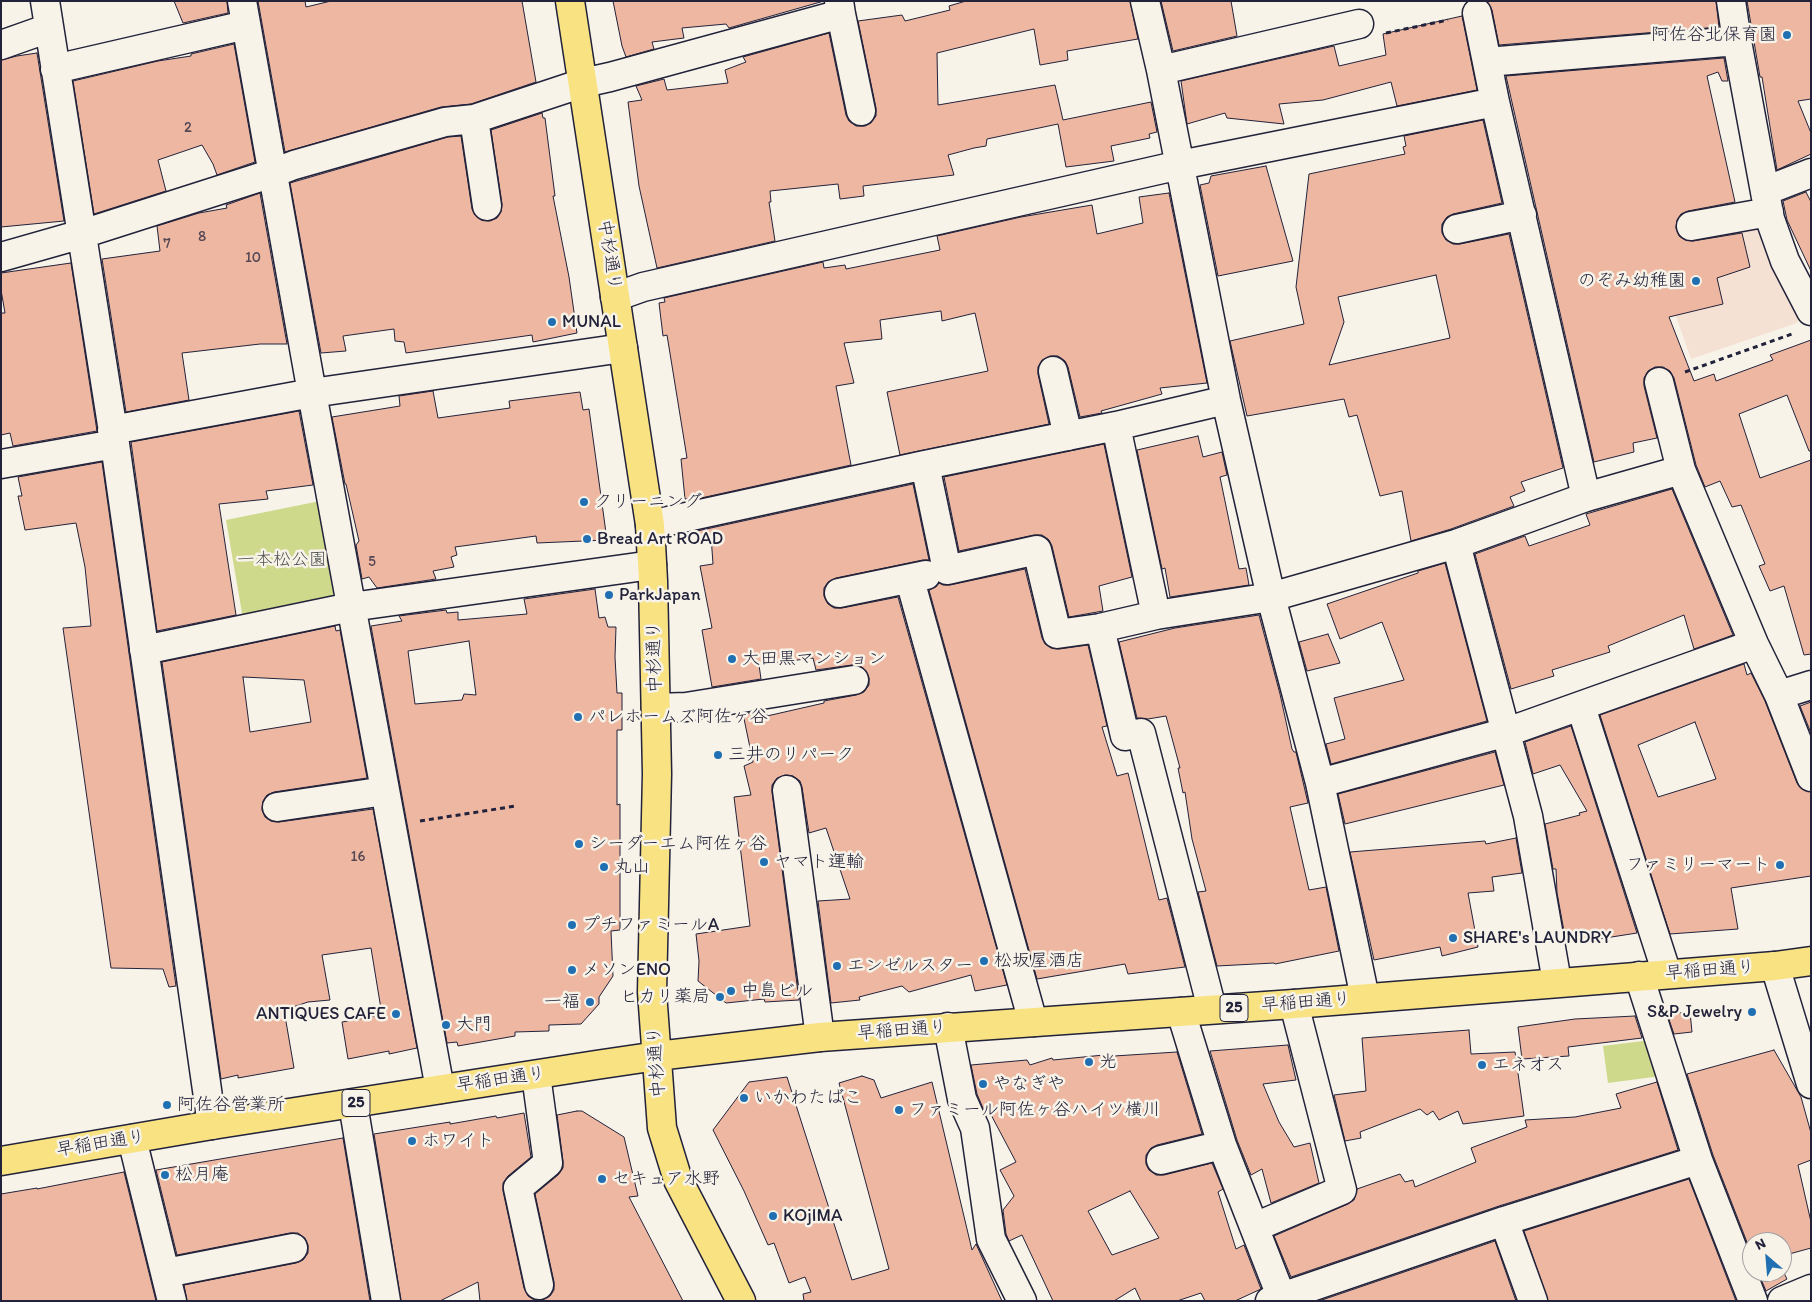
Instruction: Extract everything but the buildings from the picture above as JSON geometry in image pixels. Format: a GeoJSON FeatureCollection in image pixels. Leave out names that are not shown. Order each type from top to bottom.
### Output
{"type":"FeatureCollection","features":[{"type":"Feature","properties":{"kind":"main road","name":"中杉通り"},"geometry":{"type":"LineString","coordinates":[[570,1],[650,526],[657,774],[652,992],[662,1128],[678,1180],[741,1301]]}},
{"type":"Feature","properties":{"kind":"main road","name":"早稲田通り"},"geometry":{"type":"LineString","coordinates":[[1,1161],[212,1125],[657,1056],[820,1037],[1294,1004],[1774,966],[1811,961]]}},
{"type":"Feature","properties":{"kind":"street"},"geometry":{"type":"LineString","coordinates":[[45,1],[114,437],[212,1125]]}},
{"type":"Feature","properties":{"kind":"street"},"geometry":{"type":"LineString","coordinates":[[1145,1],[1161,70],[1226,400],[1272,597],[1320,783],[1364,998]]}},
{"type":"Feature","properties":{"kind":"street"},"geometry":{"type":"LineString","coordinates":[[1732,1],[1737,41],[1770,219],[1785,261],[1811,311]]}},
{"type":"Feature","properties":{"kind":"street"},"geometry":{"type":"LineString","coordinates":[[55,69],[245,8],[312,393],[440,1089]]}},
{"type":"Feature","properties":{"kind":"street"},"geometry":{"type":"LineString","coordinates":[[1,257],[82,234],[294,165],[445,122],[474,119],[583,83],[610,78],[840,8],[861,111]]}},
{"type":"Feature","properties":{"kind":"street"},"geometry":{"type":"LineString","coordinates":[[1477,13],[1495,102],[1586,497]]}},
{"type":"Feature","properties":{"kind":"street"},"geometry":{"type":"LineString","coordinates":[[1161,70],[1359,24]]}},
{"type":"Feature","properties":{"kind":"street"},"geometry":{"type":"LineString","coordinates":[[1,45],[49,28]]}},
{"type":"Feature","properties":{"kind":"street"},"geometry":{"type":"LineString","coordinates":[[1487,62],[1737,41]]}},
{"type":"Feature","properties":{"kind":"street"},"geometry":{"type":"LineString","coordinates":[[615,297],[642,287],[1180,165],[1495,102]]}},
{"type":"Feature","properties":{"kind":"street"},"geometry":{"type":"LineString","coordinates":[[474,119],[487,206]]}},
{"type":"Feature","properties":{"kind":"street"},"geometry":{"type":"LineString","coordinates":[[1691,226],[1767,201],[1811,173]]}},
{"type":"Feature","properties":{"kind":"street"},"geometry":{"type":"LineString","coordinates":[[1457,229],[1522,215]]}},
{"type":"Feature","properties":{"kind":"street"},"geometry":{"type":"LineString","coordinates":[[1,464],[312,393],[623,348]]}},
{"type":"Feature","properties":{"kind":"street"},"geometry":{"type":"LineString","coordinates":[[1054,371],[1068,436]]}},
{"type":"Feature","properties":{"kind":"street"},"geometry":{"type":"LineString","coordinates":[[1659,382],[1681,470],[1754,644],[1779,695],[1811,777]]}},
{"type":"Feature","properties":{"kind":"street"},"geometry":{"type":"LineString","coordinates":[[650,526],[925,465],[1116,426],[1226,400]]}},
{"type":"Feature","properties":{"kind":"street"},"geometry":{"type":"LineString","coordinates":[[1116,426],[1156,615]]}},
{"type":"Feature","properties":{"kind":"street"},"geometry":{"type":"LineString","coordinates":[[925,465],[947,570]]}},
{"type":"Feature","properties":{"kind":"street"},"geometry":{"type":"LineString","coordinates":[[839,593],[910,580],[1037,550],[1057,634],[1100,628],[1156,615],[1272,597],[1456,544],[1586,497],[1681,470]]}},
{"type":"Feature","properties":{"kind":"street"},"geometry":{"type":"LineString","coordinates":[[1456,544],[1528,816],[1557,982]]}},
{"type":"Feature","properties":{"kind":"street"},"geometry":{"type":"LineString","coordinates":[[144,650],[351,607],[652,565]]}},
{"type":"Feature","properties":{"kind":"street"},"geometry":{"type":"LineString","coordinates":[[910,580],[1034,1022]]}},
{"type":"Feature","properties":{"kind":"street"},"geometry":{"type":"LineString","coordinates":[[1100,628],[1125,736],[1141,733],[1212,1009]]}},
{"type":"Feature","properties":{"kind":"street"},"geometry":{"type":"LineString","coordinates":[[1320,783],[1507,732],[1754,644]]}},
{"type":"Feature","properties":{"kind":"street"},"geometry":{"type":"LineString","coordinates":[[656,708],[686,707],[854,680]]}},
{"type":"Feature","properties":{"kind":"street"},"geometry":{"type":"LineString","coordinates":[[1779,695],[1811,685]]}},
{"type":"Feature","properties":{"kind":"street"},"geometry":{"type":"LineString","coordinates":[[1580,707],[1667,974]]}},
{"type":"Feature","properties":{"kind":"street"},"geometry":{"type":"LineString","coordinates":[[788,790],[820,1037]]}},
{"type":"Feature","properties":{"kind":"street"},"geometry":{"type":"LineString","coordinates":[[277,807],[385,791]]}},
{"type":"Feature","properties":{"kind":"street"},"geometry":{"type":"LineString","coordinates":[[1774,966],[1811,1084]]}},
{"type":"Feature","properties":{"kind":"street"},"geometry":{"type":"LineString","coordinates":[[1639,976],[1698,1160],[1753,1301]]}},
{"type":"Feature","properties":{"kind":"street"},"geometry":{"type":"LineString","coordinates":[[1255,1227],[1342,1190],[1294,1004]]}},
{"type":"Feature","properties":{"kind":"street"},"geometry":{"type":"LineString","coordinates":[[1181,1012],[1222,1145],[1255,1227],[1278,1299],[1504,1220],[1698,1160]]}},
{"type":"Feature","properties":{"kind":"street"},"geometry":{"type":"LineString","coordinates":[[948,1027],[962,1099],[975,1128],[991,1240],[1022,1301]]}},
{"type":"Feature","properties":{"kind":"street"},"geometry":{"type":"LineString","coordinates":[[536,1075],[548,1163],[518,1188],[539,1285]]}},
{"type":"Feature","properties":{"kind":"street"},"geometry":{"type":"LineString","coordinates":[[353,1104],[386,1301]]}},
{"type":"Feature","properties":{"kind":"street"},"geometry":{"type":"LineString","coordinates":[[132,1139],[172,1301]]}},
{"type":"Feature","properties":{"kind":"street"},"geometry":{"type":"LineString","coordinates":[[1161,1160],[1222,1145]]}},
{"type":"Feature","properties":{"kind":"street"},"geometry":{"type":"LineString","coordinates":[[1504,1220],[1533,1301]]}},
{"type":"Feature","properties":{"kind":"street"},"geometry":{"type":"LineString","coordinates":[[166,1273],[293,1248]]}},
{"type":"Feature","properties":{"kind":"street"},"geometry":{"type":"LineString","coordinates":[[1782,1301],[1811,1290]]}},
{"type":"Feature","properties":{"kind":"path"},"geometry":{"type":"LineString","coordinates":[[1359,24],[1376,36],[1477,13]]}},
{"type":"Feature","properties":{"kind":"path"},"geometry":{"type":"LineString","coordinates":[[1659,382],[1793,334]]}},
{"type":"Feature","properties":{"kind":"path"},"geometry":{"type":"LineString","coordinates":[[392,826],[516,806]]}},
{"type":"Feature","properties":{"kind":"shaded area"},"geometry":{"type":"Polygon","coordinates":[[[1760,223],[1802,309],[1797,323],[1691,359],[1666,288],[1638,252],[1760,223]]]}},
{"type":"Feature","properties":{"kind":"green space","name":"一本松公園"},"geometry":{"type":"Polygon","coordinates":[[[320,501],[338,595],[333,602],[243,619],[226,520],[320,501]]]}},
{"type":"Feature","properties":{"kind":"green space"},"geometry":{"type":"Polygon","coordinates":[[[1651,1040],[1661,1076],[1608,1083],[1603,1046],[1651,1040]]]}},
{"type":"Feature","properties":{"kind":"place","name":"阿佐谷北保育園"},"geometry":{"type":"Point","coordinates":[1787,35]}},
{"type":"Feature","properties":{"kind":"place","name":"のぞみ幼稚園"},"geometry":{"type":"Point","coordinates":[1696,281]}},
{"type":"Feature","properties":{"kind":"place","name":"MUNAL"},"geometry":{"type":"Point","coordinates":[552,322]}},
{"type":"Feature","properties":{"kind":"place","name":"クリーニング"},"geometry":{"type":"Point","coordinates":[584,502]}},
{"type":"Feature","properties":{"kind":"place","name":"Bread Art ROAD"},"geometry":{"type":"Point","coordinates":[587,539]}},
{"type":"Feature","properties":{"kind":"place","name":"ParkJapan"},"geometry":{"type":"Point","coordinates":[609,595]}},
{"type":"Feature","properties":{"kind":"place","name":"大田黒マンション"},"geometry":{"type":"Point","coordinates":[732,659]}},
{"type":"Feature","properties":{"kind":"place","name":"パレホームズ阿佐ヶ谷"},"geometry":{"type":"Point","coordinates":[578,717]}},
{"type":"Feature","properties":{"kind":"place","name":"三井のリパーク"},"geometry":{"type":"Point","coordinates":[718,755]}},
{"type":"Feature","properties":{"kind":"place","name":"シーダーエム阿佐ヶ谷"},"geometry":{"type":"Point","coordinates":[579,844]}},
{"type":"Feature","properties":{"kind":"place","name":"ヤマト運輸"},"geometry":{"type":"Point","coordinates":[764,862]}},
{"type":"Feature","properties":{"kind":"place","name":"ファミリーマート"},"geometry":{"type":"Point","coordinates":[1780,865]}},
{"type":"Feature","properties":{"kind":"place","name":"丸山"},"geometry":{"type":"Point","coordinates":[604,867]}},
{"type":"Feature","properties":{"kind":"place","name":"プチファミールA"},"geometry":{"type":"Point","coordinates":[572,925]}},
{"type":"Feature","properties":{"kind":"place","name":"SHARE's LAUNDRY"},"geometry":{"type":"Point","coordinates":[1453,938]}},
{"type":"Feature","properties":{"kind":"place","name":"松坂屋酒店"},"geometry":{"type":"Point","coordinates":[984,961]}},
{"type":"Feature","properties":{"kind":"place","name":"エンゼルスター"},"geometry":{"type":"Point","coordinates":[837,966]}},
{"type":"Feature","properties":{"kind":"place","name":"メソンENO"},"geometry":{"type":"Point","coordinates":[572,970]}},
{"type":"Feature","properties":{"kind":"place","name":"中島ビル"},"geometry":{"type":"Point","coordinates":[731,991]}},
{"type":"Feature","properties":{"kind":"place","name":"ヒカリ薬局"},"geometry":{"type":"Point","coordinates":[720,997]}},
{"type":"Feature","properties":{"kind":"place","name":"一福"},"geometry":{"type":"Point","coordinates":[590,1002]}},
{"type":"Feature","properties":{"kind":"place","name":"S&P Jewelry"},"geometry":{"type":"Point","coordinates":[1752,1012]}},
{"type":"Feature","properties":{"kind":"place","name":"ANTIQUES CAFE"},"geometry":{"type":"Point","coordinates":[396,1014]}},
{"type":"Feature","properties":{"kind":"place","name":"大門"},"geometry":{"type":"Point","coordinates":[446,1025]}},
{"type":"Feature","properties":{"kind":"place","name":"光"},"geometry":{"type":"Point","coordinates":[1089,1062]}},
{"type":"Feature","properties":{"kind":"place","name":"エネオス"},"geometry":{"type":"Point","coordinates":[1482,1065]}},
{"type":"Feature","properties":{"kind":"place","name":"やなぎや"},"geometry":{"type":"Point","coordinates":[983,1084]}},
{"type":"Feature","properties":{"kind":"place","name":"いかわたばこ"},"geometry":{"type":"Point","coordinates":[744,1098]}},
{"type":"Feature","properties":{"kind":"place","name":"阿佐谷営業所"},"geometry":{"type":"Point","coordinates":[167,1105]}},
{"type":"Feature","properties":{"kind":"place","name":"ファミール阿佐ヶ谷ハイツ横川"},"geometry":{"type":"Point","coordinates":[899,1110]}},
{"type":"Feature","properties":{"kind":"place","name":"ホワイト"},"geometry":{"type":"Point","coordinates":[412,1141]}},
{"type":"Feature","properties":{"kind":"place","name":"松月庵"},"geometry":{"type":"Point","coordinates":[165,1175]}},
{"type":"Feature","properties":{"kind":"place","name":"セキュア水野"},"geometry":{"type":"Point","coordinates":[602,1179]}},
{"type":"Feature","properties":{"kind":"place","name":"KOjIMA"},"geometry":{"type":"Point","coordinates":[773,1216]}}]}
